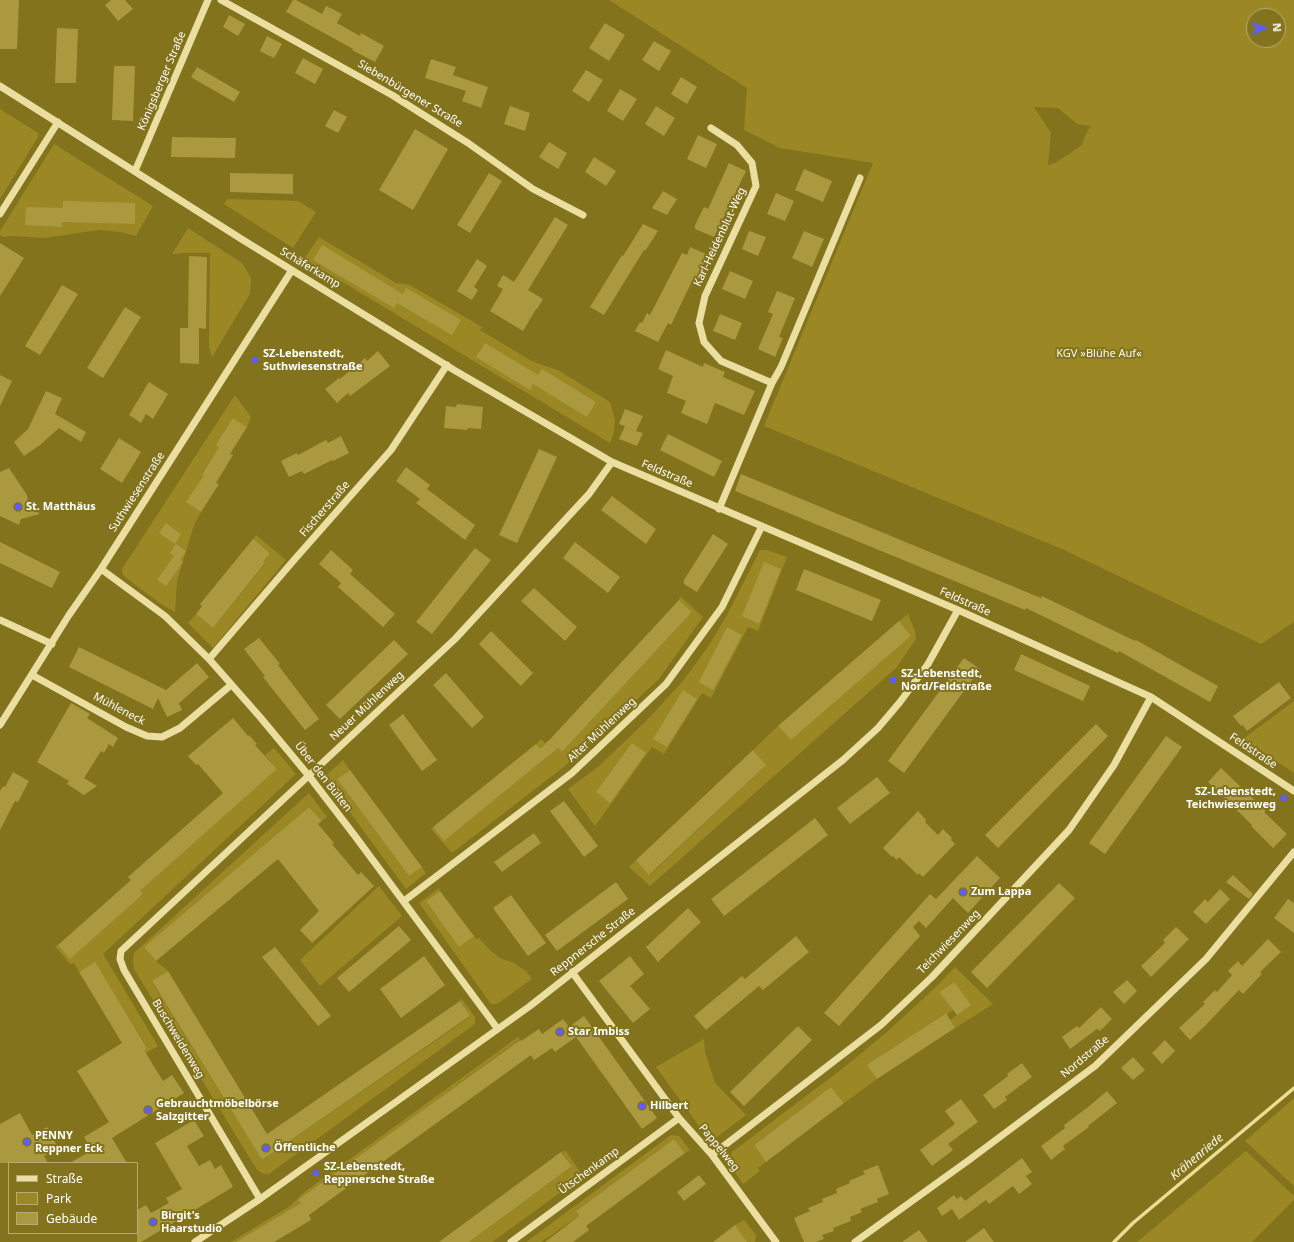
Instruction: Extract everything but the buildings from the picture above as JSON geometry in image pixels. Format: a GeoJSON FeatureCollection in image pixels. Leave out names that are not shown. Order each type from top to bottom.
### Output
{"type":"FeatureCollection","features":[{"type":"Feature","properties":{"kind":"street","name":"Königsberger Straße"},"geometry":{"type":"LineString","coordinates":[[135,171],[208,0]]}},
{"type":"Feature","properties":{"kind":"street","name":"Siebenbürgener Straße"},"geometry":{"type":"LineString","coordinates":[[221,0],[392,95],[468,143],[533,188],[583,215]]}},
{"type":"Feature","properties":{"kind":"street","name":"Schäferkamp"},"geometry":{"type":"LineString","coordinates":[[0,86],[243,240],[447,365],[612,462]]}},
{"type":"Feature","properties":{"kind":"street"},"geometry":{"type":"LineString","coordinates":[[0,214],[58,122]]}},
{"type":"Feature","properties":{"kind":"street","name":"Karl-Heidenblut-Weg"},"geometry":{"type":"LineString","coordinates":[[711,128],[737,145],[752,163],[756,186],[705,296],[700,323],[704,342],[721,361],[772,383]]}},
{"type":"Feature","properties":{"kind":"street"},"geometry":{"type":"LineString","coordinates":[[719,509],[772,383],[784,360],[860,178]]}},
{"type":"Feature","properties":{"kind":"street","name":"Suthwiesenstraße"},"geometry":{"type":"LineString","coordinates":[[0,725],[69,615],[292,270]]}},
{"type":"Feature","properties":{"kind":"street","name":"Fischerstraße"},"geometry":{"type":"LineString","coordinates":[[209,659],[391,450],[447,365]]}},
{"type":"Feature","properties":{"kind":"street","name":"Feldstraße"},"geometry":{"type":"LineString","coordinates":[[612,462],[958,610],[1151,697],[1294,791]]}},
{"type":"Feature","properties":{"kind":"street","name":"Neuer Mühlenweg"},"geometry":{"type":"LineString","coordinates":[[121,951],[455,639],[589,494],[612,462]]}},
{"type":"Feature","properties":{"kind":"street","name":"Alter Mühlenweg"},"geometry":{"type":"LineString","coordinates":[[404,901],[572,773],[666,684],[722,606],[762,526]]}},
{"type":"Feature","properties":{"kind":"street","name":"Über den Bülten"},"geometry":{"type":"LineString","coordinates":[[100,569],[165,616],[209,659],[231,684],[309,776],[404,901],[497,1028]]}},
{"type":"Feature","properties":{"kind":"street","name":"Reppnersche Straße"},"geometry":{"type":"LineString","coordinates":[[195,1242],[207,1239],[497,1028],[530,1006],[843,760],[878,728],[900,702],[928,664],[958,610]]}},
{"type":"Feature","properties":{"kind":"street"},"geometry":{"type":"LineString","coordinates":[[0,620],[52,644]]}},
{"type":"Feature","properties":{"kind":"street","name":"Mühleneck"},"geometry":{"type":"LineString","coordinates":[[32,675],[126,727],[147,736],[162,737],[180,728],[231,684]]}},
{"type":"Feature","properties":{"kind":"street","name":"Teichwiesenweg"},"geometry":{"type":"LineString","coordinates":[[712,1155],[881,1025],[932,977],[1069,830],[1114,764],[1151,697]]}},
{"type":"Feature","properties":{"kind":"street","name":"Nordstraße"},"geometry":{"type":"LineString","coordinates":[[855,1242],[969,1160],[1094,1066],[1206,959],[1294,852]]}},
{"type":"Feature","properties":{"kind":"street","name":"Buschweidenweg"},"geometry":{"type":"LineString","coordinates":[[121,951],[120,959],[124,970],[260,1200]]}},
{"type":"Feature","properties":{"kind":"street","name":"Pappelweg"},"geometry":{"type":"LineString","coordinates":[[572,972],[679,1118],[712,1155],[776,1242]]}},
{"type":"Feature","properties":{"kind":"street","name":"Ütschenkamp"},"geometry":{"type":"LineString","coordinates":[[511,1242],[679,1118]]}},
{"type":"Feature","properties":{"kind":"green space","name":"KGV »Blühe Auf«"},"geometry":{"type":"Polygon","coordinates":[[[609,0],[1294,0],[1294,622],[1261,644],[1062,549],[764,426],[873,163],[780,148],[744,130],[747,88],[609,0]],[[1034,107],[1051,133],[1048,165],[1055,163],[1081,146],[1090,126],[1077,124],[1058,108],[1034,107]]]}},
{"type":"Feature","properties":{"kind":"green space"},"geometry":{"type":"Polygon","coordinates":[[[0,109],[38,133],[38,137],[0,199],[0,109]]]}},
{"type":"Feature","properties":{"kind":"green space"},"geometry":{"type":"Polygon","coordinates":[[[54,144],[153,206],[136,236],[120,232],[99,230],[44,238],[4,237],[0,235],[0,231],[54,144]]]}},
{"type":"Feature","properties":{"kind":"green space"},"geometry":{"type":"Polygon","coordinates":[[[227,199],[298,201],[316,212],[293,248],[224,204],[227,199]]]}},
{"type":"Feature","properties":{"kind":"green space"},"geometry":{"type":"Polygon","coordinates":[[[188,228],[242,263],[251,278],[250,294],[212,357],[209,347],[210,253],[172,254],[188,228]]]}},
{"type":"Feature","properties":{"kind":"green space"},"geometry":{"type":"Polygon","coordinates":[[[319,237],[396,283],[410,285],[482,327],[480,330],[530,360],[558,370],[610,402],[615,420],[614,432],[610,443],[304,259],[319,237]]]}},
{"type":"Feature","properties":{"kind":"green space"},"geometry":{"type":"Polygon","coordinates":[[[235,395],[251,417],[247,427],[233,418],[219,447],[202,473],[204,475],[187,502],[201,512],[194,525],[177,581],[175,612],[161,604],[134,584],[123,575],[122,569],[235,395]]]}},
{"type":"Feature","properties":{"kind":"green space"},"geometry":{"type":"Polygon","coordinates":[[[256,535],[286,560],[213,648],[188,623],[196,614],[213,628],[265,564],[263,562],[270,553],[253,539],[256,535]]]}},
{"type":"Feature","properties":{"kind":"green space"},"geometry":{"type":"Polygon","coordinates":[[[760,550],[767,550],[787,557],[758,631],[748,627],[711,698],[702,693],[664,754],[652,747],[595,826],[568,789],[598,767],[648,719],[683,681],[707,648],[726,617],[760,550]]]}},
{"type":"Feature","properties":{"kind":"green space"},"geometry":{"type":"Polygon","coordinates":[[[680,596],[703,617],[659,679],[565,766],[452,853],[431,829],[433,827],[445,840],[547,757],[536,744],[541,739],[545,743],[549,740],[562,752],[692,612],[679,600],[680,596]]]}},
{"type":"Feature","properties":{"kind":"green space"},"geometry":{"type":"Polygon","coordinates":[[[908,614],[915,631],[916,639],[896,668],[650,886],[629,867],[636,860],[650,875],[766,765],[753,750],[778,726],[791,740],[911,636],[899,621],[908,614]]]}},
{"type":"Feature","properties":{"kind":"green space"},"geometry":{"type":"Polygon","coordinates":[[[1294,701],[1294,773],[1243,739],[1294,701]]]}},
{"type":"Feature","properties":{"kind":"green space"},"geometry":{"type":"Polygon","coordinates":[[[274,748],[296,774],[103,954],[158,1046],[133,1061],[131,1058],[147,1047],[95,963],[79,972],[74,963],[70,964],[55,946],[58,945],[70,958],[142,894],[140,891],[277,769],[265,755],[274,748]]]}},
{"type":"Feature","properties":{"kind":"green space"},"geometry":{"type":"Polygon","coordinates":[[[343,760],[350,770],[337,779],[409,876],[422,867],[426,873],[406,889],[324,777],[343,760]]]}},
{"type":"Feature","properties":{"kind":"green space"},"geometry":{"type":"Polygon","coordinates":[[[309,793],[327,817],[322,821],[309,807],[144,947],[156,961],[168,971],[152,982],[262,1160],[470,1017],[460,1001],[461,998],[475,1017],[475,1024],[269,1174],[262,1173],[257,1170],[134,969],[133,960],[134,953],[309,793]]]}},
{"type":"Feature","properties":{"kind":"green space"},"geometry":{"type":"Polygon","coordinates":[[[379,886],[402,916],[320,986],[300,960],[379,886]]]}},
{"type":"Feature","properties":{"kind":"green space"},"geometry":{"type":"Polygon","coordinates":[[[439,888],[440,891],[426,901],[459,946],[474,936],[476,939],[479,938],[492,952],[500,958],[514,963],[526,971],[532,979],[497,1004],[491,1004],[419,903],[439,888]]]}},
{"type":"Feature","properties":{"kind":"green space"},"geometry":{"type":"Polygon","coordinates":[[[955,967],[993,1004],[955,1028],[950,1020],[970,1005],[953,982],[939,992],[953,1010],[947,1015],[945,1013],[868,1065],[877,1079],[844,1103],[831,1087],[754,1145],[766,1162],[758,1168],[760,1171],[743,1184],[728,1163],[732,1152],[847,1065],[887,1032],[939,984],[955,967]]]}},
{"type":"Feature","properties":{"kind":"green space"},"geometry":{"type":"Polygon","coordinates":[[[518,1037],[520,1039],[299,1200],[301,1203],[236,1242],[231,1242],[290,1206],[303,1193],[518,1037]]]}},
{"type":"Feature","properties":{"kind":"green space"},"geometry":{"type":"Polygon","coordinates":[[[704,1039],[705,1052],[715,1083],[746,1115],[717,1137],[707,1137],[656,1067],[704,1039]]]}},
{"type":"Feature","properties":{"kind":"green space"},"geometry":{"type":"Polygon","coordinates":[[[1294,1098],[1294,1186],[1245,1141],[1294,1098]]]}},
{"type":"Feature","properties":{"kind":"green space"},"geometry":{"type":"Polygon","coordinates":[[[671,1135],[679,1136],[690,1150],[685,1153],[674,1139],[576,1211],[579,1216],[541,1242],[526,1242],[671,1135]]]}},
{"type":"Feature","properties":{"kind":"green space"},"geometry":{"type":"Polygon","coordinates":[[[565,1150],[583,1176],[492,1242],[469,1242],[572,1166],[562,1152],[565,1150]]]}},
{"type":"Feature","properties":{"kind":"green space"},"geometry":{"type":"Polygon","coordinates":[[[1246,1151],[1294,1196],[1294,1200],[1252,1242],[1137,1242],[1246,1151]]]}},
{"type":"Feature","properties":{"kind":"green space"},"geometry":{"type":"Polygon","coordinates":[[[744,1220],[756,1235],[755,1242],[742,1242],[745,1239],[735,1225],[744,1220]]]}},
{"type":"Feature","properties":{"kind":"waterway","name":"Krähenriede"},"geometry":{"type":"LineString","coordinates":[[1114,1242],[1133,1223],[1294,1088]]}},
{"type":"Feature","properties":{"kind":"place","name":"SZ-Lebenstedt, Suthwiesenstraße"},"geometry":{"type":"Point","coordinates":[255,360]}},
{"type":"Feature","properties":{"kind":"place","name":"St. Matthäus"},"geometry":{"type":"Point","coordinates":[18,507]}},
{"type":"Feature","properties":{"kind":"place","name":"SZ-Lebenstedt, Nord/Feldstraße"},"geometry":{"type":"Point","coordinates":[893,680]}},
{"type":"Feature","properties":{"kind":"place","name":"SZ-Lebenstedt, Teichwiesenweg"},"geometry":{"type":"Point","coordinates":[1284,798]}},
{"type":"Feature","properties":{"kind":"place","name":"Zum Lappa"},"geometry":{"type":"Point","coordinates":[963,892]}},
{"type":"Feature","properties":{"kind":"place","name":"Star Imbiss"},"geometry":{"type":"Point","coordinates":[560,1032]}},
{"type":"Feature","properties":{"kind":"place","name":"Hilbert"},"geometry":{"type":"Point","coordinates":[642,1106]}},
{"type":"Feature","properties":{"kind":"place","name":"Gebrauchtmöbelbörse Salzgitter"},"geometry":{"type":"Point","coordinates":[148,1110]}},
{"type":"Feature","properties":{"kind":"place","name":"PENNY Reppner Eck"},"geometry":{"type":"Point","coordinates":[27,1142]}},
{"type":"Feature","properties":{"kind":"place","name":"Öffentliche"},"geometry":{"type":"Point","coordinates":[266,1148]}},
{"type":"Feature","properties":{"kind":"place","name":"SZ-Lebenstedt, Reppnersche Straße"},"geometry":{"type":"Point","coordinates":[316,1173]}},
{"type":"Feature","properties":{"kind":"place","name":"Birgit's Haarstudio"},"geometry":{"type":"Point","coordinates":[153,1222]}}]}
